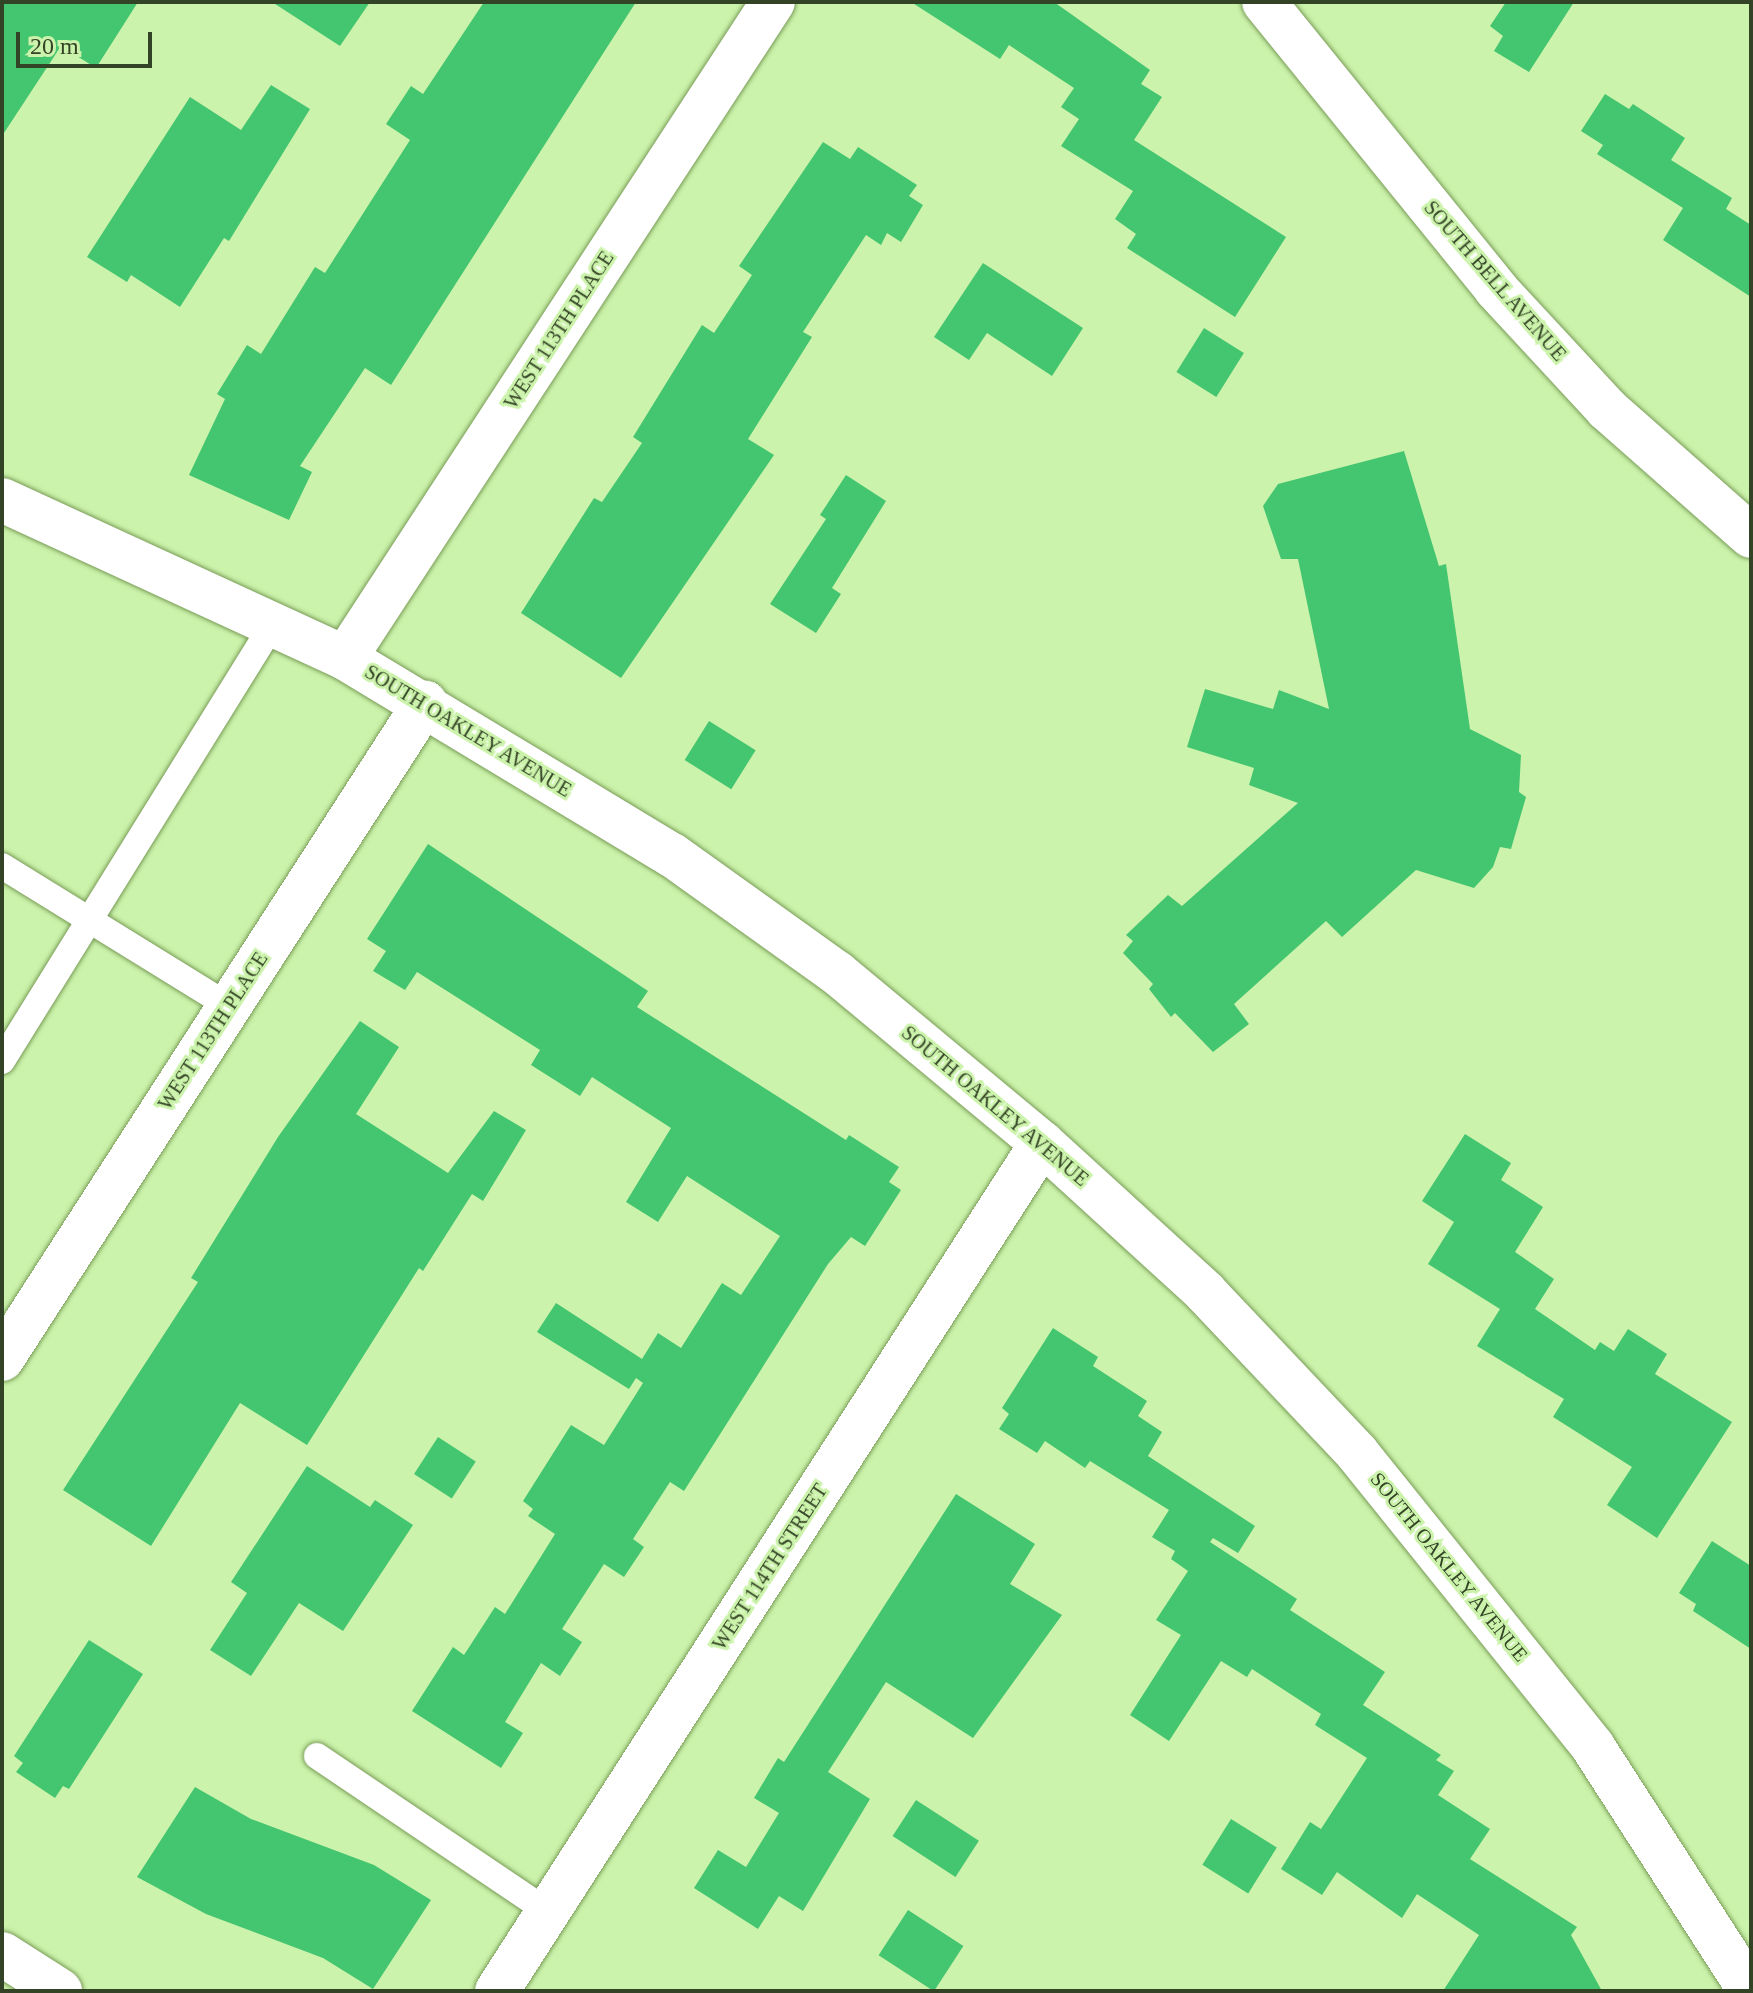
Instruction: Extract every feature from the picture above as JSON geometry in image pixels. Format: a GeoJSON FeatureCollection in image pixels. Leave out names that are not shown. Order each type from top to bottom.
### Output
{"type":"FeatureCollection","features":[{"type":"Feature","properties":{"kind":"street","name":"WEST 113TH PLACE"},"geometry":{"type":"LineString","coordinates":[[345,658],[773,2]]}},
{"type":"Feature","properties":{"kind":"street","name":"SOUTH BELL AVENUE"},"geometry":{"type":"LineString","coordinates":[[1264,2],[1496,289],[1607,409],[1751,536]]}},
{"type":"Feature","properties":{"kind":"street","name":"SOUTH OAKLEY AVENUE"},"geometry":{"type":"LineString","coordinates":[[2,500],[345,658],[425,703],[672,855],[837,973],[1042,1143],[1205,1292],[1357,1453],[1593,1747],[1750,1991]]}},
{"type":"Feature","properties":{"kind":"street","name":"WEST 113TH PLACE"},"geometry":{"type":"LineString","coordinates":[[6,1344],[425,703]]}},
{"type":"Feature","properties":{"kind":"street","name":"WEST 114TH STREET"},"geometry":{"type":"LineString","coordinates":[[497,1991],[1042,1143]]}},
{"type":"Feature","properties":{"kind":"street"},"geometry":{"type":"LineString","coordinates":[[2,1954],[60,1991]]}},
{"type":"Feature","properties":{"kind":"lane"},"geometry":{"type":"LineString","coordinates":[[2,1061],[92,921],[273,624]]}},
{"type":"Feature","properties":{"kind":"lane"},"geometry":{"type":"LineString","coordinates":[[5,875],[92,921],[229,1006]]}},
{"type":"Feature","properties":{"kind":"lane"},"geometry":{"type":"LineString","coordinates":[[317,1756],[548,1912]]}},
{"type":"Feature","properties":{"kind":"building"},"geometry":{"type":"Polygon","coordinates":[[[2,2],[138,2],[96,68],[61,46],[2,136],[2,2]]]}},
{"type":"Feature","properties":{"kind":"building"},"geometry":{"type":"Polygon","coordinates":[[[272,2],[370,2],[340,46],[272,2]]]}},
{"type":"Feature","properties":{"kind":"building"},"geometry":{"type":"Polygon","coordinates":[[[484,2],[636,2],[391,385],[365,368],[300,466],[312,472],[289,520],[189,475],[225,399],[217,394],[247,345],[261,354],[315,267],[325,273],[410,140],[386,124],[411,86],[423,94],[484,2]]]}},
{"type":"Feature","properties":{"kind":"building"},"geometry":{"type":"Polygon","coordinates":[[[911,2],[1054,2],[1150,70],[1141,84],[1162,97],[1134,140],[1286,237],[1235,317],[1127,248],[1136,234],[1115,219],[1133,191],[1061,146],[1079,119],[1061,107],[1074,88],[1009,45],[1000,59],[911,2]]]}},
{"type":"Feature","properties":{"kind":"building"},"geometry":{"type":"Polygon","coordinates":[[[1506,2],[1574,2],[1529,72],[1494,51],[1503,36],[1490,26],[1506,2]]]}},
{"type":"Feature","properties":{"kind":"building"},"geometry":{"type":"Polygon","coordinates":[[[271,85],[310,109],[229,241],[224,238],[180,307],[131,275],[127,282],[87,257],[190,97],[241,130],[271,85]]]}},
{"type":"Feature","properties":{"kind":"building"},"geometry":{"type":"Polygon","coordinates":[[[1605,94],[1629,109],[1633,104],[1685,138],[1671,160],[1732,198],[1726,209],[1751,225],[1751,297],[1663,240],[1683,208],[1597,154],[1603,145],[1581,131],[1605,94]]]}},
{"type":"Feature","properties":{"kind":"building"},"geometry":{"type":"Polygon","coordinates":[[[823,142],[850,159],[858,147],[917,185],[909,196],[923,205],[901,242],[887,233],[881,245],[866,235],[803,332],[812,337],[748,439],[774,455],[621,678],[521,613],[594,498],[602,502],[642,443],[633,437],[702,325],[714,333],[752,275],[739,266],[823,142]]]}},
{"type":"Feature","properties":{"kind":"building"},"geometry":{"type":"Polygon","coordinates":[[[983,263],[1083,328],[1052,376],[987,333],[969,360],[934,337],[983,263]]]}},
{"type":"Feature","properties":{"kind":"building"},"geometry":{"type":"Polygon","coordinates":[[[1204,328],[1244,353],[1216,397],[1176,372],[1204,328]]]}},
{"type":"Feature","properties":{"kind":"building"},"geometry":{"type":"Polygon","coordinates":[[[1404,451],[1439,566],[1446,564],[1470,729],[1521,755],[1519,792],[1526,797],[1511,849],[1500,847],[1493,867],[1474,888],[1416,870],[1342,937],[1326,921],[1234,1004],[1249,1024],[1213,1052],[1175,1013],[1171,1017],[1149,989],[1153,984],[1123,953],[1133,941],[1126,935],[1168,895],[1182,906],[1298,803],[1249,785],[1254,768],[1187,747],[1205,689],[1273,709],[1279,690],[1329,709],[1298,559],[1281,559],[1263,506],[1278,484],[1404,451]]]}},
{"type":"Feature","properties":{"kind":"building"},"geometry":{"type":"Polygon","coordinates":[[[846,475],[886,501],[832,588],[841,594],[816,633],[770,604],[826,519],[820,515],[846,475]]]}},
{"type":"Feature","properties":{"kind":"building"},"geometry":{"type":"Polygon","coordinates":[[[709,721],[756,750],[731,789],[685,760],[709,721]]]}},
{"type":"Feature","properties":{"kind":"building"},"geometry":{"type":"Polygon","coordinates":[[[428,844],[648,991],[637,1007],[846,1140],[849,1135],[899,1167],[889,1182],[901,1190],[865,1246],[851,1237],[828,1264],[684,1491],[670,1482],[633,1539],[644,1547],[624,1577],[604,1564],[562,1629],[582,1642],[560,1676],[541,1663],[505,1722],[523,1733],[501,1768],[412,1711],[453,1647],[464,1655],[495,1607],[505,1614],[555,1534],[528,1516],[533,1509],[523,1501],[571,1425],[604,1445],[643,1383],[636,1378],[629,1389],[537,1332],[556,1303],[642,1359],[658,1333],[681,1348],[722,1283],[741,1295],[780,1236],[687,1176],[658,1222],[626,1202],[671,1128],[592,1077],[580,1096],[531,1065],[540,1050],[417,972],[405,990],[373,971],[386,951],[367,939],[428,844]]]}},
{"type":"Feature","properties":{"kind":"building"},"geometry":{"type":"Polygon","coordinates":[[[360,1021],[399,1047],[356,1114],[448,1173],[494,1111],[526,1130],[483,1201],[472,1194],[423,1271],[419,1268],[307,1445],[240,1403],[151,1546],[63,1490],[198,1282],[191,1278],[278,1137],[360,1021]]]}},
{"type":"Feature","properties":{"kind":"building"},"geometry":{"type":"Polygon","coordinates":[[[1465,1134],[1511,1163],[1501,1180],[1543,1207],[1515,1252],[1554,1279],[1535,1309],[1595,1350],[1600,1342],[1614,1351],[1628,1329],[1667,1354],[1655,1374],[1732,1422],[1657,1538],[1607,1505],[1632,1467],[1553,1417],[1564,1399],[1477,1346],[1500,1309],[1428,1264],[1454,1222],[1422,1201],[1465,1134]]]}},
{"type":"Feature","properties":{"kind":"building"},"geometry":{"type":"Polygon","coordinates":[[[1053,1328],[1098,1357],[1093,1366],[1147,1401],[1138,1416],[1162,1432],[1148,1456],[1255,1526],[1238,1553],[1213,1538],[1210,1542],[1297,1599],[1290,1610],[1385,1672],[1363,1705],[1441,1755],[1436,1760],[1454,1771],[1438,1795],[1490,1829],[1470,1859],[1577,1927],[1571,1935],[1602,1991],[1443,1991],[1479,1935],[1417,1894],[1402,1918],[1337,1872],[1322,1895],[1281,1869],[1310,1822],[1321,1829],[1367,1758],[1315,1725],[1321,1714],[1252,1669],[1247,1677],[1221,1661],[1169,1741],[1130,1715],[1181,1635],[1156,1620],[1188,1571],[1171,1559],[1175,1551],[1152,1537],[1169,1510],[1090,1461],[1085,1468],[1045,1441],[1037,1453],[999,1429],[1009,1414],[1002,1408],[1053,1328]]]}},
{"type":"Feature","properties":{"kind":"building"},"geometry":{"type":"Polygon","coordinates":[[[438,1437],[476,1462],[452,1498],[414,1474],[438,1437]]]}},
{"type":"Feature","properties":{"kind":"building"},"geometry":{"type":"Polygon","coordinates":[[[307,1466],[370,1507],[375,1500],[413,1525],[343,1631],[299,1603],[251,1676],[210,1650],[247,1593],[231,1582],[307,1466]]]}},
{"type":"Feature","properties":{"kind":"building"},"geometry":{"type":"Polygon","coordinates":[[[956,1494],[1035,1544],[1010,1584],[1062,1615],[973,1738],[886,1682],[828,1772],[870,1799],[803,1911],[779,1896],[758,1929],[694,1888],[718,1850],[746,1867],[779,1813],[754,1798],[778,1758],[784,1762],[956,1494]]]}},
{"type":"Feature","properties":{"kind":"building"},"geometry":{"type":"Polygon","coordinates":[[[1712,1541],[1751,1566],[1751,1649],[1693,1611],[1696,1604],[1679,1593],[1712,1541]]]}},
{"type":"Feature","properties":{"kind":"building"},"geometry":{"type":"Polygon","coordinates":[[[89,1640],[143,1674],[69,1789],[63,1786],[55,1798],[16,1772],[23,1763],[14,1756],[89,1640]]]}},
{"type":"Feature","properties":{"kind":"building"},"geometry":{"type":"Polygon","coordinates":[[[195,1787],[251,1819],[374,1865],[431,1900],[373,1989],[323,1958],[206,1914],[137,1877],[195,1787]]]}},
{"type":"Feature","properties":{"kind":"building"},"geometry":{"type":"Polygon","coordinates":[[[916,1800],[979,1841],[955,1877],[893,1836],[916,1800]]]}},
{"type":"Feature","properties":{"kind":"building"},"geometry":{"type":"Polygon","coordinates":[[[1231,1819],[1277,1848],[1248,1893],[1202,1865],[1231,1819]]]}},
{"type":"Feature","properties":{"kind":"building"},"geometry":{"type":"Polygon","coordinates":[[[908,1910],[963,1946],[934,1991],[879,1955],[908,1910]]]}}]}
